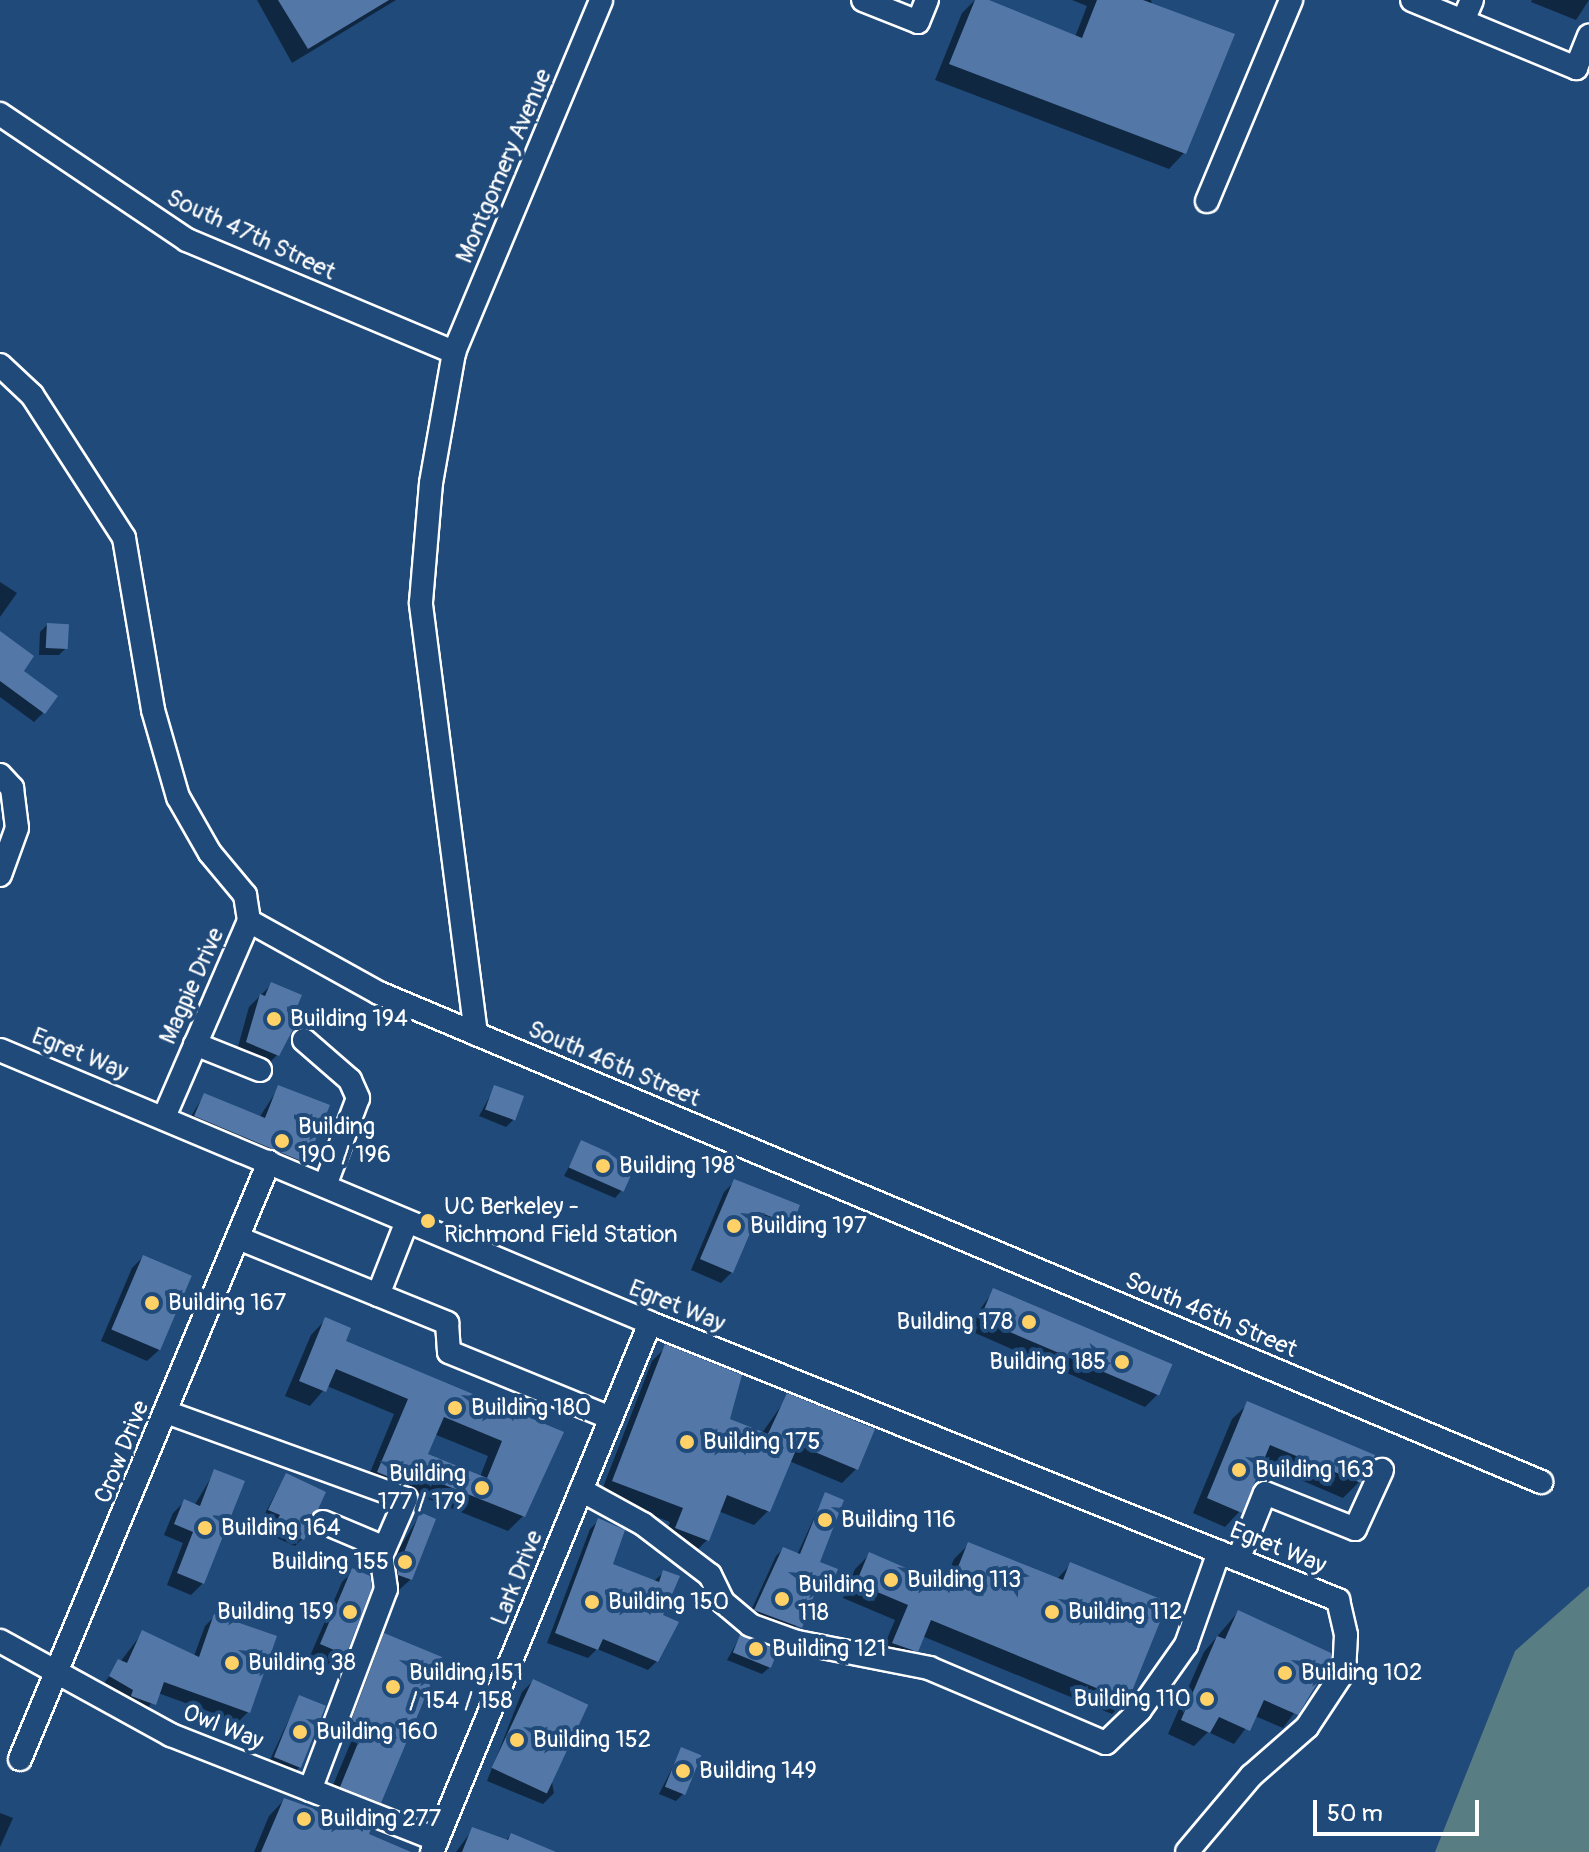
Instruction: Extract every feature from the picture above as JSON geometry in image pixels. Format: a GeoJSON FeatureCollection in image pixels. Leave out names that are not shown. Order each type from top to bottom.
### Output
{"type":"FeatureCollection","features":[{"type":"Feature","properties":{"kind":"street","name":"Montgomery Avenue"},"geometry":{"type":"LineString","coordinates":[[476,1034],[421,602],[431,483],[454,352],[601,0]]}},
{"type":"Feature","properties":{"kind":"street"},"geometry":{"type":"LineString","coordinates":[[863,0],[918,22],[927,0]]}},
{"type":"Feature","properties":{"kind":"street"},"geometry":{"type":"LineString","coordinates":[[1207,201],[1291,0]]}},
{"type":"Feature","properties":{"kind":"street"},"geometry":{"type":"LineString","coordinates":[[1412,0],[1576,68],[1589,36]]}},
{"type":"Feature","properties":{"kind":"street"},"geometry":{"type":"LineString","coordinates":[[1463,21],[1472,0]]}},
{"type":"Feature","properties":{"kind":"street","name":"South 47th Street"},"geometry":{"type":"LineString","coordinates":[[0,114],[187,240],[454,352]]}},
{"type":"Feature","properties":{"kind":"street"},"geometry":{"type":"LineString","coordinates":[[0,365],[32,395],[124,538],[153,710],[178,797],[210,853],[245,895],[249,921]]}},
{"type":"Feature","properties":{"kind":"street"},"geometry":{"type":"LineString","coordinates":[[0,775],[12,788],[17,828],[0,875]]}},
{"type":"Feature","properties":{"kind":"street","name":"South 46th Street"},"geometry":{"type":"LineString","coordinates":[[249,921],[379,993],[1541,1482]]}},
{"type":"Feature","properties":{"kind":"street","name":"Magpie Drive"},"geometry":{"type":"LineString","coordinates":[[164,1117],[249,921]]}},
{"type":"Feature","properties":{"kind":"street"},"geometry":{"type":"LineString","coordinates":[[304,1040],[350,1080],[358,1098],[325,1186]]}},
{"type":"Feature","properties":{"kind":"street"},"geometry":{"type":"LineString","coordinates":[[195,1044],[260,1070]]}},
{"type":"Feature","properties":{"kind":"street","name":"Egret Way"},"geometry":{"type":"LineString","coordinates":[[0,1050],[650,1323],[1338,1600],[1346,1635],[1344,1671],[1307,1727],[1242,1786],[1187,1852]]}},
{"type":"Feature","properties":{"kind":"street","name":"Crow Drive"},"geometry":{"type":"LineString","coordinates":[[20,1759],[59,1672],[269,1162]]}},
{"type":"Feature","properties":{"kind":"street"},"geometry":{"type":"LineString","coordinates":[[378,1295],[407,1221]]}},
{"type":"Feature","properties":{"kind":"street"},"geometry":{"type":"LineString","coordinates":[[238,1238],[447,1323],[449,1352],[611,1418]]}},
{"type":"Feature","properties":{"kind":"street","name":"Lark Drive"},"geometry":{"type":"LineString","coordinates":[[434,1846],[650,1323]]}},
{"type":"Feature","properties":{"kind":"street"},"geometry":{"type":"LineString","coordinates":[[166,1412],[406,1499],[383,1552],[386,1589],[310,1790]]}},
{"type":"Feature","properties":{"kind":"street"},"geometry":{"type":"LineString","coordinates":[[581,1490],[643,1524],[710,1575],[723,1602],[750,1625],[797,1642],[929,1668],[1106,1743],[1140,1710],[1186,1645],[1228,1556],[1265,1493],[1355,1529],[1382,1470]]}},
{"type":"Feature","properties":{"kind":"street"},"geometry":{"type":"LineString","coordinates":[[323,1522],[370,1540],[383,1552]]}},
{"type":"Feature","properties":{"kind":"street","name":"Owl Way"},"geometry":{"type":"LineString","coordinates":[[0,1641],[171,1735],[310,1790],[434,1846]]}},
{"type":"Feature","properties":{"kind":"green space"},"geometry":{"type":"Polygon","coordinates":[[[1589,1586],[1589,1852],[1435,1852],[1515,1651],[1589,1586]]]}},
{"type":"Feature","properties":{"kind":"building"},"geometry":{"type":"Polygon","coordinates":[[[278,0],[389,0],[308,49],[278,0]]]}},
{"type":"Feature","properties":{"kind":"building"},"geometry":{"type":"Polygon","coordinates":[[[975,0],[989,0],[1082,38],[1097,0],[1143,0],[1235,34],[1186,154],[949,64],[975,0]]]}},
{"type":"Feature","properties":{"kind":"building"},"geometry":{"type":"Polygon","coordinates":[[[47,623],[69,624],[68,649],[46,648],[47,623]]]}},
{"type":"Feature","properties":{"kind":"building"},"geometry":{"type":"Polygon","coordinates":[[[0,631],[34,656],[24,671],[58,696],[45,714],[0,681],[0,631]]]}},
{"type":"Feature","properties":{"kind":"building","name":"Building 194"},"geometry":{"type":"Polygon","coordinates":[[[271,982],[302,995],[294,1014],[300,1016],[279,1056],[246,1042],[260,994],[265,996],[271,982]]]}},
{"type":"Feature","properties":{"kind":"building","name":"Building 190 / 196"},"geometry":{"type":"Polygon","coordinates":[[[278,1085],[330,1105],[306,1163],[194,1116],[204,1093],[265,1118],[278,1085]]]}},
{"type":"Feature","properties":{"kind":"building"},"geometry":{"type":"Polygon","coordinates":[[[494,1085],[524,1096],[515,1120],[485,1109],[494,1085]]]}},
{"type":"Feature","properties":{"kind":"building","name":"Building 198"},"geometry":{"type":"Polygon","coordinates":[[[581,1140],[636,1164],[624,1192],[569,1167],[581,1140]]]}},
{"type":"Feature","properties":{"kind":"building","name":"Building 197"},"geometry":{"type":"Polygon","coordinates":[[[734,1179],[800,1205],[792,1225],[759,1212],[733,1273],[700,1259],[734,1179]]]}},
{"type":"Feature","properties":{"kind":"building","name":"Building 167"},"geometry":{"type":"Polygon","coordinates":[[[143,1255],[192,1276],[160,1350],[111,1330],[143,1255]]]}},
{"type":"Feature","properties":{"kind":"building"},"geometry":{"type":"Polygon","coordinates":[[[993,1288],[1172,1364],[1159,1395],[980,1319],[993,1288]]]}},
{"type":"Feature","properties":{"kind":"building","name":"Building 180"},"geometry":{"type":"Polygon","coordinates":[[[325,1317],[351,1328],[346,1341],[564,1432],[525,1517],[412,1472],[407,1484],[377,1472],[408,1399],[336,1369],[326,1392],[299,1381],[325,1317]],[[444,1417],[428,1454],[487,1478],[502,1441],[444,1417]]]}},
{"type":"Feature","properties":{"kind":"building","name":"Building 175"},"geometry":{"type":"Polygon","coordinates":[[[665,1344],[742,1375],[730,1419],[768,1434],[787,1393],[875,1429],[858,1470],[798,1445],[770,1512],[727,1495],[709,1541],[675,1528],[683,1508],[612,1481],[665,1344]]]}},
{"type":"Feature","properties":{"kind":"building","name":"Building 163"},"geometry":{"type":"Polygon","coordinates":[[[1247,1401],[1375,1455],[1361,1483],[1270,1445],[1242,1513],[1207,1498],[1247,1401]]]}},
{"type":"Feature","properties":{"kind":"building","name":"Building 164"},"geometry":{"type":"Polygon","coordinates":[[[214,1469],[245,1481],[204,1584],[177,1573],[193,1532],[174,1524],[184,1499],[200,1506],[214,1469]]]}},
{"type":"Feature","properties":{"kind":"building"},"geometry":{"type":"Polygon","coordinates":[[[286,1473],[326,1492],[304,1540],[274,1526],[280,1515],[268,1510],[286,1473]]]}},
{"type":"Feature","properties":{"kind":"building"},"geometry":{"type":"Polygon","coordinates":[[[825,1492],[844,1500],[820,1562],[838,1569],[830,1589],[817,1587],[802,1628],[754,1610],[783,1547],[800,1554],[825,1492]]]}},
{"type":"Feature","properties":{"kind":"building"},"geometry":{"type":"Polygon","coordinates":[[[420,1512],[436,1519],[412,1580],[398,1575],[396,1558],[403,1555],[420,1512]]]}},
{"type":"Feature","properties":{"kind":"building"},"geometry":{"type":"Polygon","coordinates":[[[598,1518],[625,1530],[613,1564],[659,1582],[663,1570],[680,1576],[663,1615],[679,1622],[658,1662],[603,1639],[598,1650],[555,1633],[598,1518]]]}},
{"type":"Feature","properties":{"kind":"building","name":"Building 112"},"geometry":{"type":"Polygon","coordinates":[[[968,1542],[1063,1580],[1070,1562],[1168,1602],[1128,1701],[931,1620],[918,1652],[892,1643],[908,1605],[856,1583],[869,1552],[950,1587],[968,1542]]]}},
{"type":"Feature","properties":{"kind":"building","name":"Building 159"},"geometry":{"type":"Polygon","coordinates":[[[352,1568],[370,1576],[372,1587],[346,1655],[320,1644],[352,1568]]]}},
{"type":"Feature","properties":{"kind":"building","name":"Building 102"},"geometry":{"type":"Polygon","coordinates":[[[1238,1610],[1331,1653],[1331,1660],[1298,1715],[1264,1700],[1250,1731],[1219,1717],[1210,1733],[1181,1720],[1217,1636],[1225,1639],[1238,1610]]]}},
{"type":"Feature","properties":{"kind":"building","name":"Building 38"},"geometry":{"type":"Polygon","coordinates":[[[214,1614],[277,1636],[250,1713],[164,1682],[156,1705],[131,1696],[133,1690],[109,1676],[118,1659],[127,1663],[142,1630],[199,1657],[214,1614]]]}},
{"type":"Feature","properties":{"kind":"building","name":"Building 151 / 154 / 158"},"geometry":{"type":"Polygon","coordinates":[[[384,1633],[442,1657],[381,1803],[340,1787],[365,1726],[351,1721],[384,1633]]]}},
{"type":"Feature","properties":{"kind":"building","name":"Building 121"},"geometry":{"type":"Polygon","coordinates":[[[740,1635],[778,1650],[771,1668],[733,1653],[740,1635]]]}},
{"type":"Feature","properties":{"kind":"building","name":"Building 152"},"geometry":{"type":"Polygon","coordinates":[[[533,1679],[588,1705],[547,1794],[492,1768],[533,1679]]]}},
{"type":"Feature","properties":{"kind":"building","name":"Building 160"},"geometry":{"type":"Polygon","coordinates":[[[299,1695],[326,1706],[301,1768],[274,1757],[299,1695]]]}},
{"type":"Feature","properties":{"kind":"building","name":"Building 149"},"geometry":{"type":"Polygon","coordinates":[[[681,1747],[701,1755],[685,1795],[665,1787],[681,1747]]]}},
{"type":"Feature","properties":{"kind":"building","name":"Building 277"},"geometry":{"type":"Polygon","coordinates":[[[284,1798],[371,1829],[369,1834],[411,1852],[261,1852],[284,1798]]]}},
{"type":"Feature","properties":{"kind":"building"},"geometry":{"type":"Polygon","coordinates":[[[472,1827],[508,1840],[511,1833],[556,1852],[462,1852],[472,1827]]]}},
{"type":"Feature","properties":{"kind":"place","name":"Building 194"},"geometry":{"type":"Point","coordinates":[274,1019]}},
{"type":"Feature","properties":{"kind":"place","name":"Building 190 / 196"},"geometry":{"type":"Point","coordinates":[282,1141]}},
{"type":"Feature","properties":{"kind":"place","name":"Building 198"},"geometry":{"type":"Point","coordinates":[603,1166]}},
{"type":"Feature","properties":{"kind":"place","name":"UC Berkeley - Richmond Field Station"},"geometry":{"type":"Point","coordinates":[428,1221]}},
{"type":"Feature","properties":{"kind":"place","name":"Building 197"},"geometry":{"type":"Point","coordinates":[734,1226]}},
{"type":"Feature","properties":{"kind":"place","name":"Building 167"},"geometry":{"type":"Point","coordinates":[152,1303]}},
{"type":"Feature","properties":{"kind":"place","name":"Building 178"},"geometry":{"type":"Point","coordinates":[1029,1322]}},
{"type":"Feature","properties":{"kind":"place","name":"Building 185"},"geometry":{"type":"Point","coordinates":[1122,1362]}},
{"type":"Feature","properties":{"kind":"place","name":"Building 180"},"geometry":{"type":"Point","coordinates":[455,1408]}},
{"type":"Feature","properties":{"kind":"place","name":"Building 175"},"geometry":{"type":"Point","coordinates":[687,1442]}},
{"type":"Feature","properties":{"kind":"place","name":"Building 163"},"geometry":{"type":"Point","coordinates":[1239,1470]}},
{"type":"Feature","properties":{"kind":"place","name":"Building 177 / 179"},"geometry":{"type":"Point","coordinates":[482,1488]}},
{"type":"Feature","properties":{"kind":"place","name":"Building 116"},"geometry":{"type":"Point","coordinates":[825,1520]}},
{"type":"Feature","properties":{"kind":"place","name":"Building 164"},"geometry":{"type":"Point","coordinates":[205,1528]}},
{"type":"Feature","properties":{"kind":"place","name":"Building 155"},"geometry":{"type":"Point","coordinates":[405,1562]}},
{"type":"Feature","properties":{"kind":"place","name":"Building 113"},"geometry":{"type":"Point","coordinates":[891,1580]}},
{"type":"Feature","properties":{"kind":"place","name":"Building 118"},"geometry":{"type":"Point","coordinates":[782,1599]}},
{"type":"Feature","properties":{"kind":"place","name":"Building 150"},"geometry":{"type":"Point","coordinates":[592,1602]}},
{"type":"Feature","properties":{"kind":"place","name":"Building 159"},"geometry":{"type":"Point","coordinates":[350,1612]}},
{"type":"Feature","properties":{"kind":"place","name":"Building 112"},"geometry":{"type":"Point","coordinates":[1052,1612]}},
{"type":"Feature","properties":{"kind":"place","name":"Building 121"},"geometry":{"type":"Point","coordinates":[756,1649]}},
{"type":"Feature","properties":{"kind":"place","name":"Building 38"},"geometry":{"type":"Point","coordinates":[232,1663]}},
{"type":"Feature","properties":{"kind":"place","name":"Building 102"},"geometry":{"type":"Point","coordinates":[1285,1673]}},
{"type":"Feature","properties":{"kind":"place","name":"Building 151 / 154 / 158"},"geometry":{"type":"Point","coordinates":[393,1687]}},
{"type":"Feature","properties":{"kind":"place","name":"Building 110"},"geometry":{"type":"Point","coordinates":[1207,1699]}},
{"type":"Feature","properties":{"kind":"place","name":"Building 160"},"geometry":{"type":"Point","coordinates":[300,1732]}},
{"type":"Feature","properties":{"kind":"place","name":"Building 152"},"geometry":{"type":"Point","coordinates":[517,1740]}},
{"type":"Feature","properties":{"kind":"place","name":"Building 149"},"geometry":{"type":"Point","coordinates":[683,1771]}},
{"type":"Feature","properties":{"kind":"place","name":"Building 277"},"geometry":{"type":"Point","coordinates":[304,1819]}}]}
